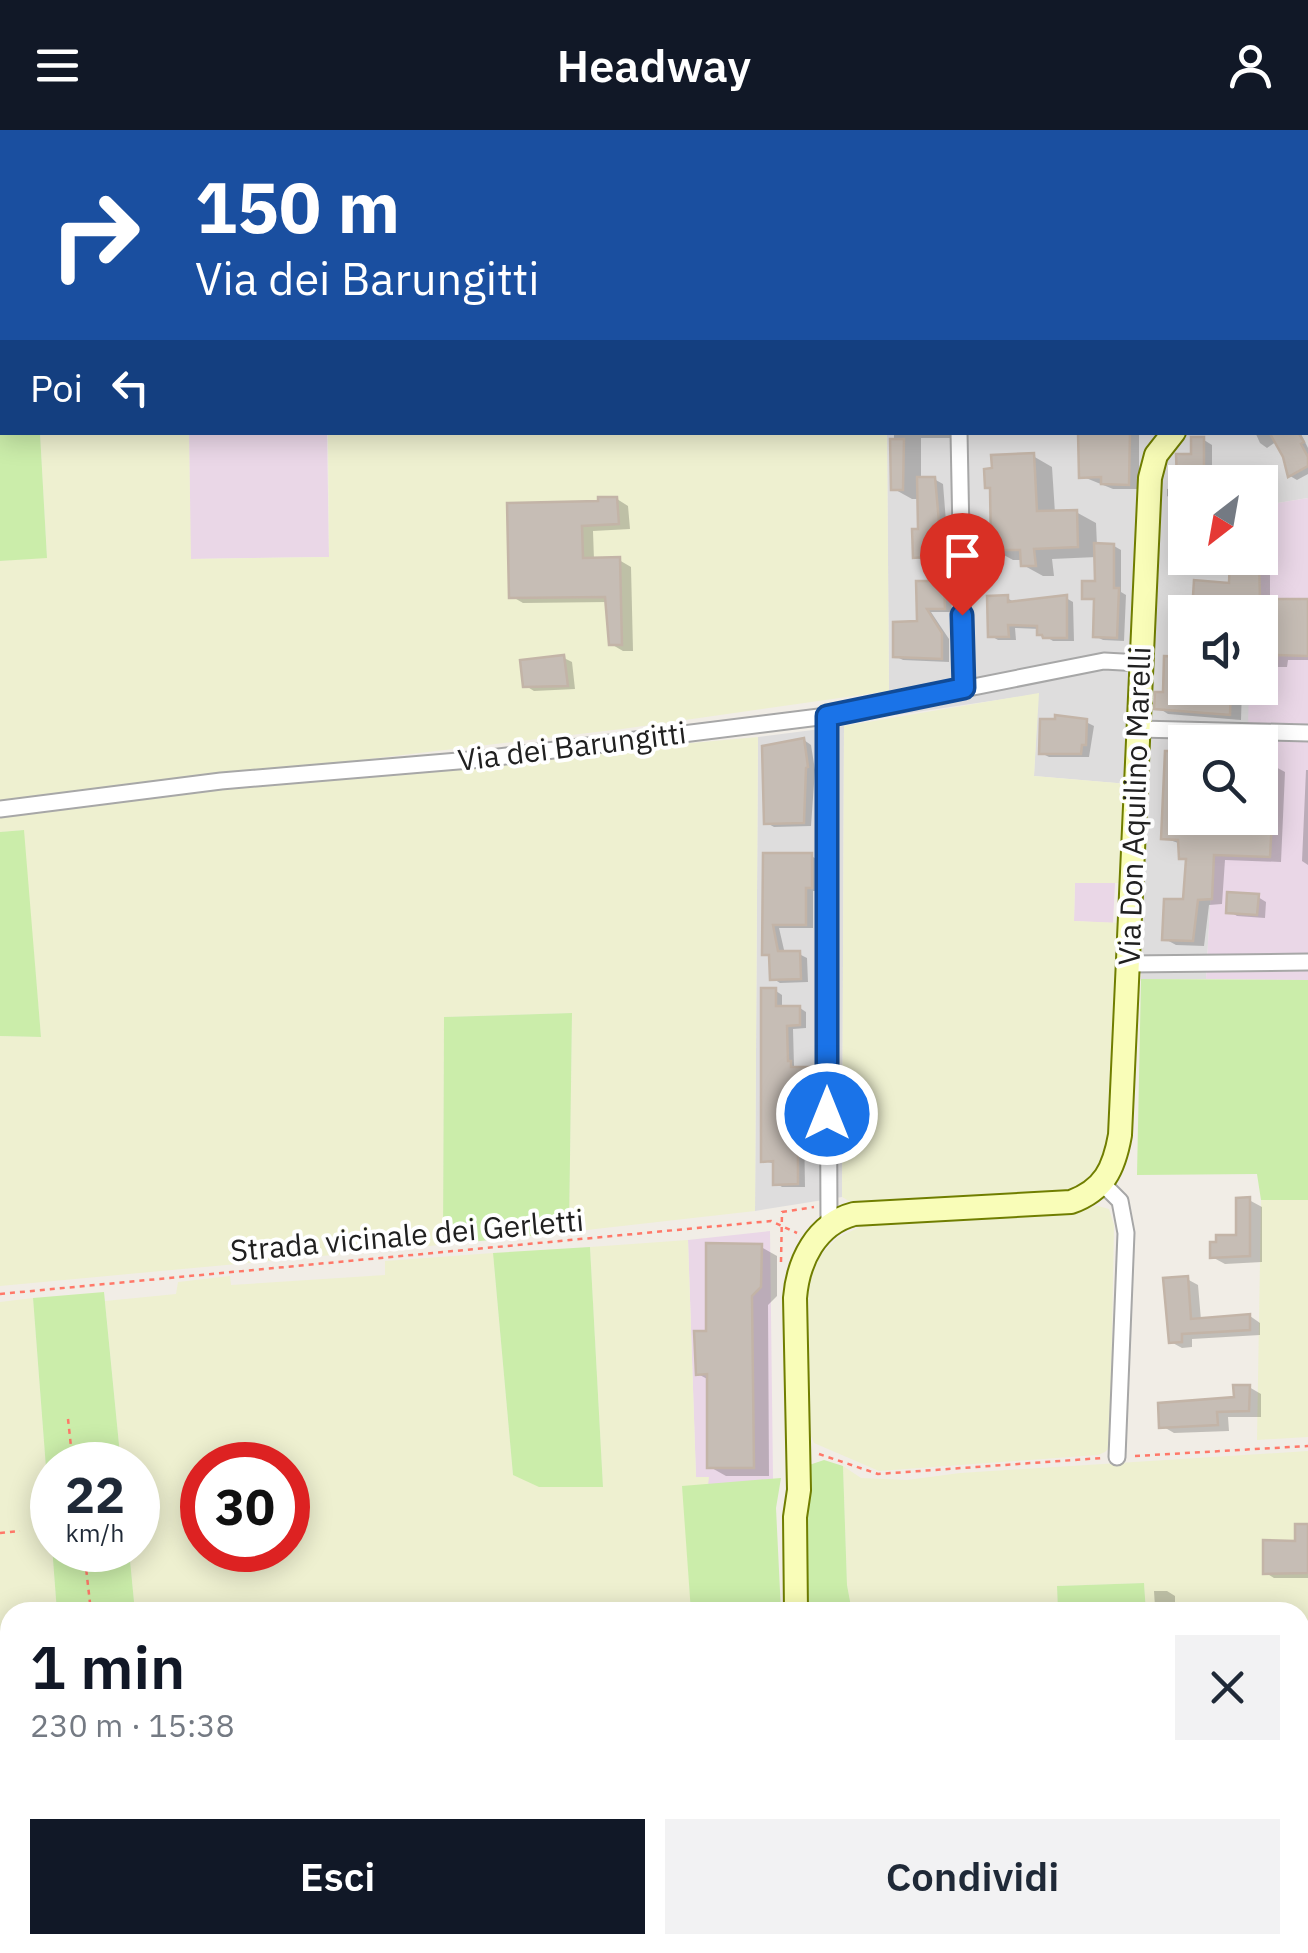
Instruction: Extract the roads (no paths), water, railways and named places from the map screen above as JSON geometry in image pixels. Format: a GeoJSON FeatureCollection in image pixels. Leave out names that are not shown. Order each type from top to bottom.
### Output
{"type":"FeatureCollection","features":[{"type":"Feature","properties":{"kind":"street"},"geometry":{"type":"LineString","coordinates":[[959,435],[964,688]]}},
{"type":"Feature","properties":{"kind":"street","name":"Via Don Aquilino Marelli"},"geometry":{"type":"LineString","coordinates":[[1102,1183],[1116,1160],[1120,1135],[1150,478],[1152,464],[1167,435]]}},
{"type":"Feature","properties":{"kind":"street","name":"Via dei Barungitti"},"geometry":{"type":"LineString","coordinates":[[0,809],[221,781],[482,760],[827,716],[1104,661],[1141,663]]}},
{"type":"Feature","properties":{"kind":"street"},"geometry":{"type":"LineString","coordinates":[[827,716],[828,1224]]}},
{"type":"Feature","properties":{"kind":"street"},"geometry":{"type":"LineString","coordinates":[[1139,729],[1308,733]]}},
{"type":"Feature","properties":{"kind":"street"},"geometry":{"type":"LineString","coordinates":[[1128,964],[1308,962]]}},
{"type":"Feature","properties":{"kind":"street"},"geometry":{"type":"LineString","coordinates":[[796,1602],[795,1516],[800,1490],[795,1298],[801,1267],[812,1244],[828,1224],[841,1217],[880,1211],[1071,1202],[1088,1196],[1102,1183],[1120,1202],[1126,1233],[1117,1456]]}}]}
